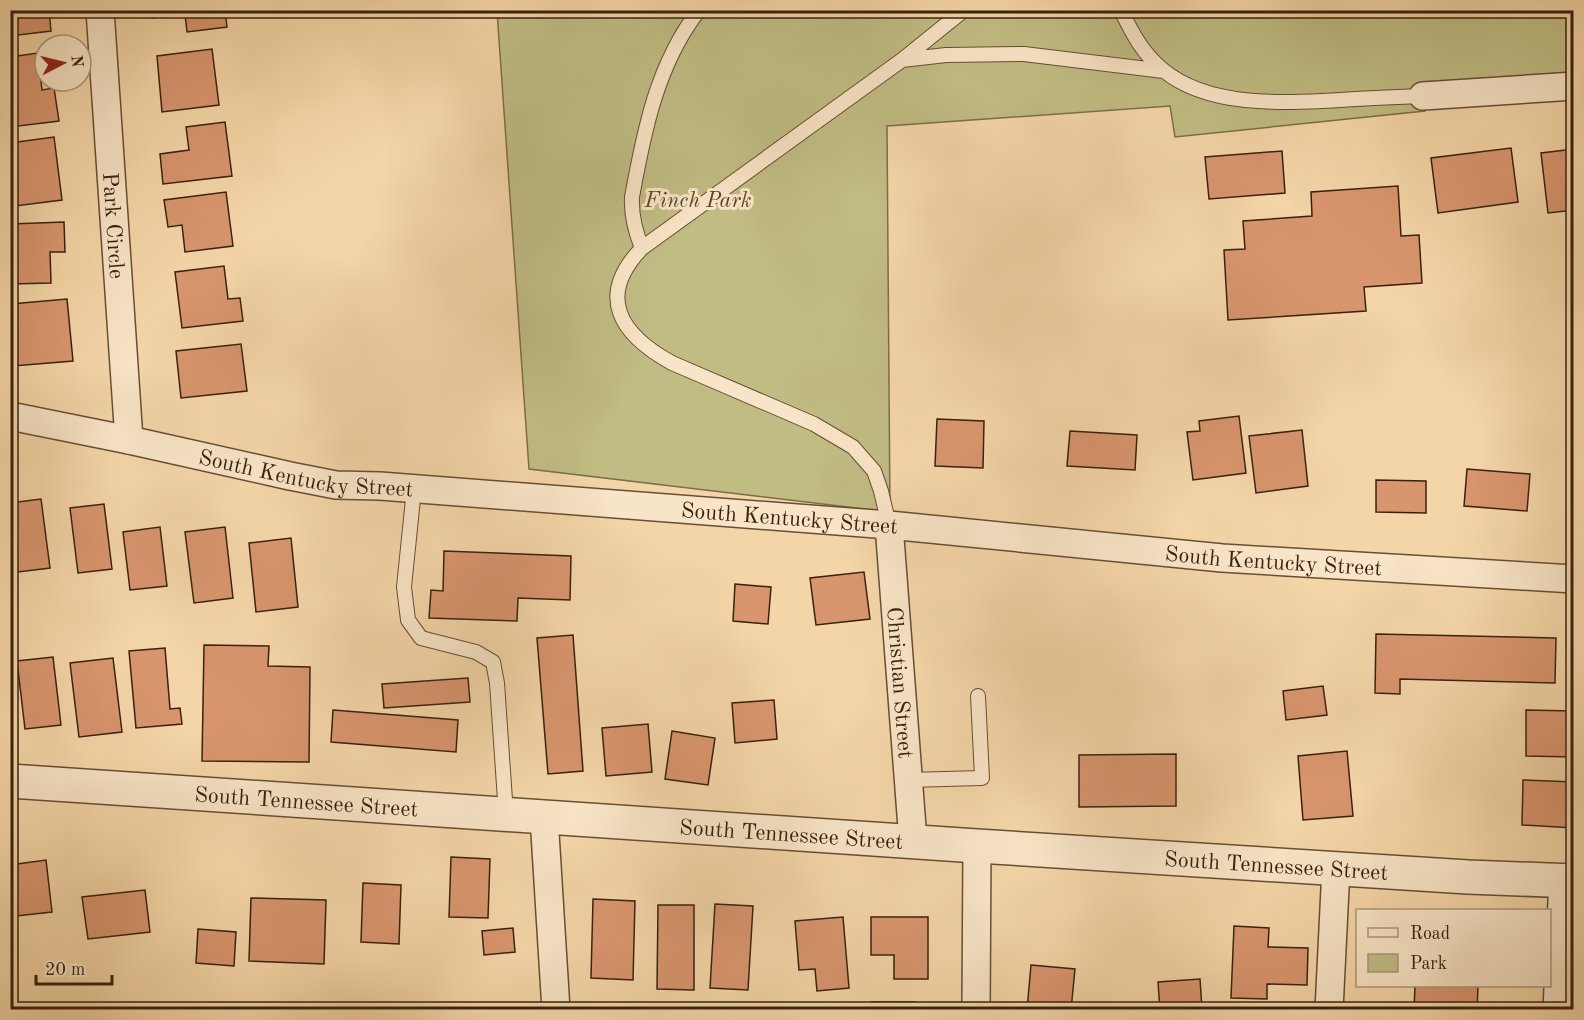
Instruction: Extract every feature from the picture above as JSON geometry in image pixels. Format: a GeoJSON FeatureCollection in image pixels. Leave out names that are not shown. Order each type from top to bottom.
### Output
{"type":"FeatureCollection","features":[{"type":"Feature","properties":{"kind":"street","name":"Park Circle"},"geometry":{"type":"LineString","coordinates":[[100,10],[129,440]]}},
{"type":"Feature","properties":{"kind":"street"},"geometry":{"type":"LineString","coordinates":[[1423,96],[1574,86]]}},
{"type":"Feature","properties":{"kind":"street","name":"South Kentucky Street"},"geometry":{"type":"LineString","coordinates":[[10,416],[336,485],[380,486],[889,525],[1222,558],[1574,579]]}},
{"type":"Feature","properties":{"kind":"street","name":"Christian Street"},"geometry":{"type":"LineString","coordinates":[[889,525],[913,841]]}},
{"type":"Feature","properties":{"kind":"street","name":"South Tennessee Street"},"geometry":{"type":"LineString","coordinates":[[10,781],[977,846],[1468,877],[1568,880]]}},
{"type":"Feature","properties":{"kind":"street"},"geometry":{"type":"LineString","coordinates":[[544,817],[556,1010]]}},
{"type":"Feature","properties":{"kind":"street"},"geometry":{"type":"LineString","coordinates":[[976,1010],[977,846]]}},
{"type":"Feature","properties":{"kind":"street"},"geometry":{"type":"LineString","coordinates":[[1329,1010],[1336,868]]}},
{"type":"Feature","properties":{"kind":"street"},"geometry":{"type":"LineString","coordinates":[[1557,1010],[1568,880]]}},
{"type":"Feature","properties":{"kind":"lane"},"geometry":{"type":"LineString","coordinates":[[642,248],[633,224],[632,197],[654,100],[674,47],[699,10]]}},
{"type":"Feature","properties":{"kind":"lane"},"geometry":{"type":"LineString","coordinates":[[889,525],[874,471],[853,447],[829,431],[655,354],[631,333],[622,319],[618,307],[620,280],[626,268],[642,248],[902,60],[964,10]]}},
{"type":"Feature","properties":{"kind":"lane"},"geometry":{"type":"LineString","coordinates":[[1121,10],[1137,42],[1150,59],[1182,82],[1204,91],[1250,101],[1295,102],[1423,96]]}},
{"type":"Feature","properties":{"kind":"lane"},"geometry":{"type":"LineString","coordinates":[[902,60],[946,56],[1024,54],[1164,71]]}},
{"type":"Feature","properties":{"kind":"lane"},"geometry":{"type":"LineString","coordinates":[[414,489],[404,586],[408,620],[421,638],[476,652],[493,662],[506,815]]}},
{"type":"Feature","properties":{"kind":"lane"},"geometry":{"type":"LineString","coordinates":[[908,780],[982,778],[978,696]]}},
{"type":"Feature","properties":{"kind":"green space","name":"Finch Park"},"geometry":{"type":"Polygon","coordinates":[[[497,11],[1573,11],[1573,75],[1422,85],[1425,111],[1175,137],[1170,106],[887,126],[890,512],[529,469],[497,11]]]}},
{"type":"Feature","properties":{"kind":"building"},"geometry":{"type":"Polygon","coordinates":[[[10,10],[49,10],[51,31],[10,36],[10,10]]]}},
{"type":"Feature","properties":{"kind":"building"},"geometry":{"type":"Polygon","coordinates":[[[151,10],[225,10],[227,27],[187,32],[185,14],[152,18],[151,10]]]}},
{"type":"Feature","properties":{"kind":"building"},"geometry":{"type":"Polygon","coordinates":[[[212,49],[219,105],[162,112],[157,56],[212,49]]]}},
{"type":"Feature","properties":{"kind":"building"},"geometry":{"type":"Polygon","coordinates":[[[33,54],[33,93],[55,93],[59,121],[10,127],[10,57],[33,54]]]}},
{"type":"Feature","properties":{"kind":"building"},"geometry":{"type":"Polygon","coordinates":[[[225,122],[232,176],[163,184],[160,154],[189,150],[186,127],[225,122]]]}},
{"type":"Feature","properties":{"kind":"building"},"geometry":{"type":"Polygon","coordinates":[[[54,137],[62,200],[15,206],[10,171],[10,143],[54,137]]]}},
{"type":"Feature","properties":{"kind":"building"},"geometry":{"type":"Polygon","coordinates":[[[1511,148],[1518,202],[1438,213],[1431,158],[1511,148]]]}},
{"type":"Feature","properties":{"kind":"building"},"geometry":{"type":"Polygon","coordinates":[[[1574,149],[1574,210],[1548,213],[1541,153],[1574,149]]]}},
{"type":"Feature","properties":{"kind":"building"},"geometry":{"type":"Polygon","coordinates":[[[1282,151],[1285,193],[1209,199],[1205,157],[1282,151]]]}},
{"type":"Feature","properties":{"kind":"building"},"geometry":{"type":"Polygon","coordinates":[[[1398,186],[1401,236],[1419,235],[1422,283],[1364,287],[1366,311],[1228,320],[1224,250],[1245,249],[1243,221],[1312,216],[1311,192],[1398,186]]]}},
{"type":"Feature","properties":{"kind":"building"},"geometry":{"type":"Polygon","coordinates":[[[226,192],[233,246],[185,252],[182,225],[168,227],[164,200],[226,192]]]}},
{"type":"Feature","properties":{"kind":"building"},"geometry":{"type":"Polygon","coordinates":[[[64,222],[65,252],[50,252],[51,283],[10,284],[10,224],[64,222]]]}},
{"type":"Feature","properties":{"kind":"building"},"geometry":{"type":"Polygon","coordinates":[[[224,266],[228,299],[240,298],[243,321],[182,328],[175,272],[224,266]]]}},
{"type":"Feature","properties":{"kind":"building"},"geometry":{"type":"Polygon","coordinates":[[[67,299],[73,361],[13,366],[10,335],[14,335],[11,304],[67,299]]]}},
{"type":"Feature","properties":{"kind":"building"},"geometry":{"type":"Polygon","coordinates":[[[241,344],[247,391],[181,398],[176,351],[241,344]]]}},
{"type":"Feature","properties":{"kind":"building"},"geometry":{"type":"Polygon","coordinates":[[[1239,416],[1246,473],[1193,480],[1187,432],[1200,431],[1199,421],[1239,416]]]}},
{"type":"Feature","properties":{"kind":"building"},"geometry":{"type":"Polygon","coordinates":[[[937,419],[984,421],[983,468],[935,466],[937,419]]]}},
{"type":"Feature","properties":{"kind":"building"},"geometry":{"type":"Polygon","coordinates":[[[1302,430],[1308,486],[1256,493],[1249,436],[1302,430]]]}},
{"type":"Feature","properties":{"kind":"building"},"geometry":{"type":"Polygon","coordinates":[[[1070,431],[1137,435],[1135,470],[1067,466],[1070,431]]]}},
{"type":"Feature","properties":{"kind":"building"},"geometry":{"type":"Polygon","coordinates":[[[1467,469],[1530,474],[1527,511],[1464,506],[1467,469]]]}},
{"type":"Feature","properties":{"kind":"building"},"geometry":{"type":"Polygon","coordinates":[[[1376,480],[1426,481],[1426,513],[1376,512],[1376,480]]]}},
{"type":"Feature","properties":{"kind":"building"},"geometry":{"type":"Polygon","coordinates":[[[41,499],[50,568],[10,573],[10,503],[41,499]]]}},
{"type":"Feature","properties":{"kind":"building"},"geometry":{"type":"Polygon","coordinates":[[[104,504],[112,569],[78,573],[70,508],[104,504]]]}},
{"type":"Feature","properties":{"kind":"building"},"geometry":{"type":"Polygon","coordinates":[[[160,527],[167,586],[130,590],[123,532],[160,527]]]}},
{"type":"Feature","properties":{"kind":"building"},"geometry":{"type":"Polygon","coordinates":[[[225,527],[233,598],[194,603],[185,532],[225,527]]]}},
{"type":"Feature","properties":{"kind":"building"},"geometry":{"type":"Polygon","coordinates":[[[291,538],[298,607],[256,612],[249,543],[291,538]]]}},
{"type":"Feature","properties":{"kind":"building"},"geometry":{"type":"Polygon","coordinates":[[[444,551],[571,556],[570,600],[518,598],[517,621],[429,618],[431,590],[443,591],[444,551]]]}},
{"type":"Feature","properties":{"kind":"building"},"geometry":{"type":"Polygon","coordinates":[[[864,572],[870,619],[816,625],[810,578],[864,572]]]}},
{"type":"Feature","properties":{"kind":"building"},"geometry":{"type":"Polygon","coordinates":[[[735,584],[771,587],[768,624],[733,621],[735,584]]]}},
{"type":"Feature","properties":{"kind":"building"},"geometry":{"type":"Polygon","coordinates":[[[1376,634],[1556,638],[1555,683],[1400,679],[1400,694],[1375,693],[1376,634]]]}},
{"type":"Feature","properties":{"kind":"building"},"geometry":{"type":"Polygon","coordinates":[[[573,635],[583,771],[548,774],[537,638],[573,635]]]}},
{"type":"Feature","properties":{"kind":"building"},"geometry":{"type":"Polygon","coordinates":[[[204,645],[269,646],[268,666],[310,667],[309,762],[202,761],[204,645]]]}},
{"type":"Feature","properties":{"kind":"building"},"geometry":{"type":"Polygon","coordinates":[[[165,648],[170,709],[180,708],[182,724],[136,728],[129,651],[165,648]]]}},
{"type":"Feature","properties":{"kind":"building"},"geometry":{"type":"Polygon","coordinates":[[[53,657],[61,725],[25,729],[17,661],[53,657]]]}},
{"type":"Feature","properties":{"kind":"building"},"geometry":{"type":"Polygon","coordinates":[[[113,658],[122,732],[79,737],[70,663],[113,658]]]}},
{"type":"Feature","properties":{"kind":"building"},"geometry":{"type":"Polygon","coordinates":[[[468,678],[470,702],[384,708],[382,684],[468,678]]]}},
{"type":"Feature","properties":{"kind":"building"},"geometry":{"type":"Polygon","coordinates":[[[1323,686],[1327,715],[1286,720],[1283,691],[1323,686]]]}},
{"type":"Feature","properties":{"kind":"building"},"geometry":{"type":"Polygon","coordinates":[[[774,700],[777,739],[735,743],[732,703],[774,700]]]}},
{"type":"Feature","properties":{"kind":"building"},"geometry":{"type":"Polygon","coordinates":[[[333,710],[458,720],[456,752],[331,742],[333,710]]]}},
{"type":"Feature","properties":{"kind":"building"},"geometry":{"type":"Polygon","coordinates":[[[1526,710],[1574,711],[1574,757],[1526,756],[1526,710]]]}},
{"type":"Feature","properties":{"kind":"building"},"geometry":{"type":"Polygon","coordinates":[[[648,724],[652,772],[606,776],[602,728],[648,724]]]}},
{"type":"Feature","properties":{"kind":"building"},"geometry":{"type":"Polygon","coordinates":[[[672,731],[715,738],[708,785],[665,779],[672,731]]]}},
{"type":"Feature","properties":{"kind":"building"},"geometry":{"type":"Polygon","coordinates":[[[1347,751],[1353,816],[1303,820],[1298,756],[1347,751]]]}},
{"type":"Feature","properties":{"kind":"building"},"geometry":{"type":"Polygon","coordinates":[[[1176,754],[1176,806],[1079,807],[1079,755],[1176,754]]]}},
{"type":"Feature","properties":{"kind":"building"},"geometry":{"type":"Polygon","coordinates":[[[1523,780],[1574,782],[1574,828],[1522,825],[1523,780]]]}},
{"type":"Feature","properties":{"kind":"building"},"geometry":{"type":"Polygon","coordinates":[[[451,857],[490,859],[488,918],[449,917],[451,857]]]}},
{"type":"Feature","properties":{"kind":"building"},"geometry":{"type":"Polygon","coordinates":[[[46,860],[52,912],[16,916],[10,865],[46,860]]]}},
{"type":"Feature","properties":{"kind":"building"},"geometry":{"type":"Polygon","coordinates":[[[363,883],[401,885],[399,944],[361,942],[363,883]]]}},
{"type":"Feature","properties":{"kind":"building"},"geometry":{"type":"Polygon","coordinates":[[[145,890],[150,932],[88,939],[82,897],[145,890]]]}},
{"type":"Feature","properties":{"kind":"building"},"geometry":{"type":"Polygon","coordinates":[[[251,898],[326,900],[324,964],[249,961],[251,898]]]}},
{"type":"Feature","properties":{"kind":"building"},"geometry":{"type":"Polygon","coordinates":[[[593,899],[635,901],[633,980],[591,978],[593,899]]]}},
{"type":"Feature","properties":{"kind":"building"},"geometry":{"type":"Polygon","coordinates":[[[715,904],[753,906],[748,990],[710,988],[715,904]]]}},
{"type":"Feature","properties":{"kind":"building"},"geometry":{"type":"Polygon","coordinates":[[[658,905],[694,905],[694,990],[657,989],[658,905]]]}},
{"type":"Feature","properties":{"kind":"building"},"geometry":{"type":"Polygon","coordinates":[[[843,917],[849,988],[817,991],[815,969],[799,970],[795,921],[843,917]]]}},
{"type":"Feature","properties":{"kind":"building"},"geometry":{"type":"Polygon","coordinates":[[[871,917],[928,917],[928,979],[894,979],[894,955],[871,955],[871,917]]]}},
{"type":"Feature","properties":{"kind":"building"},"geometry":{"type":"Polygon","coordinates":[[[1234,926],[1269,928],[1268,947],[1308,948],[1307,985],[1267,984],[1267,999],[1231,998],[1234,926]]]}},
{"type":"Feature","properties":{"kind":"building"},"geometry":{"type":"Polygon","coordinates":[[[513,928],[515,952],[484,955],[482,931],[513,928]]]}},
{"type":"Feature","properties":{"kind":"building"},"geometry":{"type":"Polygon","coordinates":[[[198,929],[236,932],[234,966],[196,963],[198,929]]]}},
{"type":"Feature","properties":{"kind":"building"},"geometry":{"type":"Polygon","coordinates":[[[1031,965],[1075,969],[1071,1010],[1027,1010],[1031,965]]]}},
{"type":"Feature","properties":{"kind":"building"},"geometry":{"type":"Polygon","coordinates":[[[1200,979],[1202,1010],[1160,1010],[1158,982],[1200,979]]]}},
{"type":"Feature","properties":{"kind":"building"},"geometry":{"type":"Polygon","coordinates":[[[1415,987],[1478,987],[1477,1010],[1414,1010],[1415,987]]]}},
{"type":"Feature","properties":{"kind":"building"},"geometry":{"type":"Polygon","coordinates":[[[871,1002],[915,1002],[915,1010],[871,1010],[871,1002]]]}},
{"type":"Feature","properties":{"kind":"building"},"geometry":{"type":"Polygon","coordinates":[[[488,1003],[489,1010],[449,1010],[449,1007],[488,1003]]]}}]}
